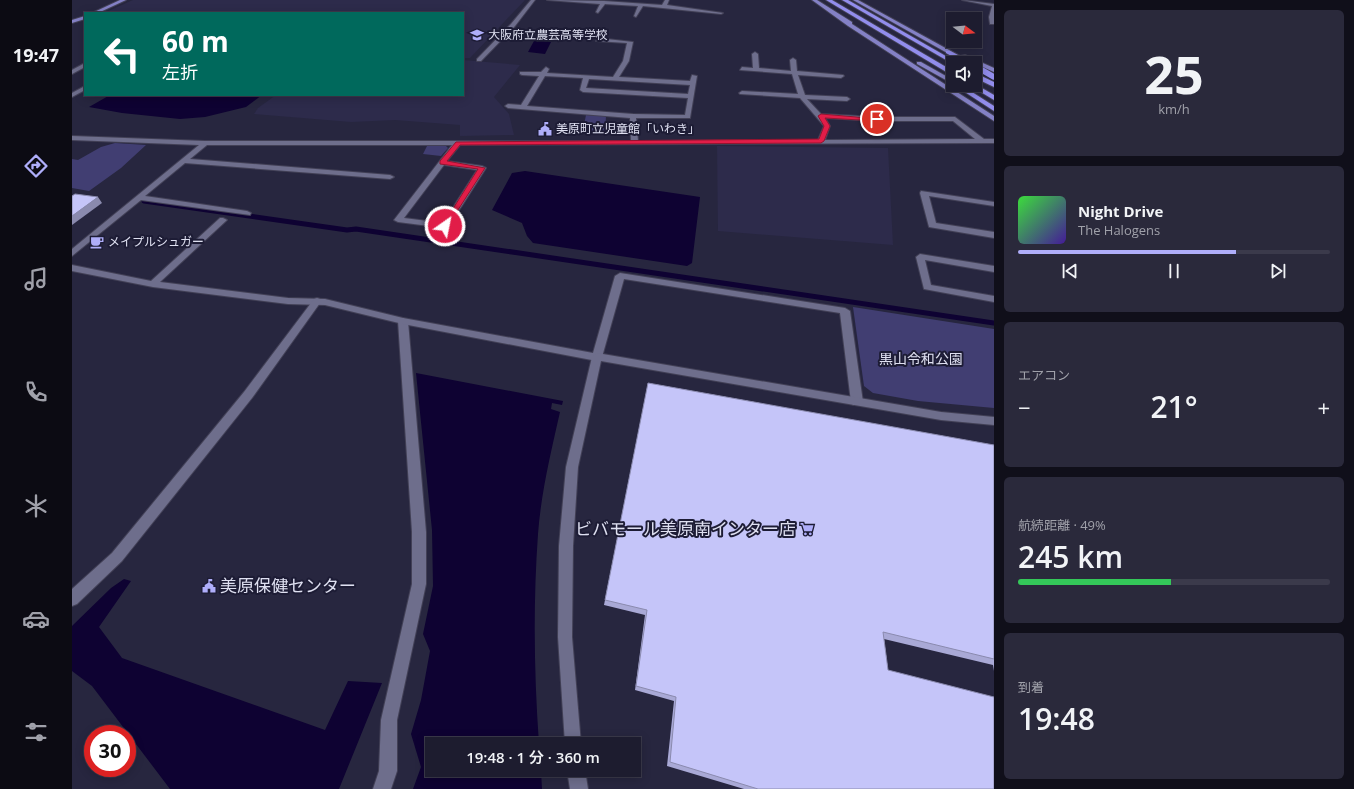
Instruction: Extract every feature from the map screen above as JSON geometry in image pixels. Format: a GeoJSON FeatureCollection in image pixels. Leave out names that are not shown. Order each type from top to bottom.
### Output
{"type":"FeatureCollection","features":[{"type":"Feature","properties":{"kind":"highway"},"geometry":{"type":"LineString","coordinates":[[828,0],[946,70]]}},
{"type":"Feature","properties":{"kind":"highway"},"geometry":{"type":"LineString","coordinates":[[844,0],[955,56]]}},
{"type":"Feature","properties":{"kind":"highway"},"geometry":{"type":"LineString","coordinates":[[863,10],[946,58]]}},
{"type":"Feature","properties":{"kind":"highway"},"geometry":{"type":"LineString","coordinates":[[901,43],[946,77]]}},
{"type":"Feature","properties":{"kind":"highway"},"geometry":{"type":"LineString","coordinates":[[982,71],[994,77]]}},
{"type":"Feature","properties":{"kind":"highway"},"geometry":{"type":"LineString","coordinates":[[982,79],[994,85]]}},
{"type":"Feature","properties":{"kind":"highway"},"geometry":{"type":"LineString","coordinates":[[982,91],[994,98]]}},
{"type":"Feature","properties":{"kind":"highway"},"geometry":{"type":"LineString","coordinates":[[968,92],[994,108]]}},
{"type":"Feature","properties":{"kind":"main road"},"geometry":{"type":"LineString","coordinates":[[96,12],[124,0]]}},
{"type":"Feature","properties":{"kind":"main road"},"geometry":{"type":"LineString","coordinates":[[814,0],[946,78]]}},
{"type":"Feature","properties":{"kind":"main road"},"geometry":{"type":"LineString","coordinates":[[855,0],[956,56]]}},
{"type":"Feature","properties":{"kind":"main road"},"geometry":{"type":"LineString","coordinates":[[72,22],[84,17]]}},
{"type":"Feature","properties":{"kind":"main road"},"geometry":{"type":"LineString","coordinates":[[844,19],[850,25],[994,119]]}},
{"type":"Feature","properties":{"kind":"main road"},"geometry":{"type":"LineString","coordinates":[[935,44],[994,70]]}},
{"type":"Feature","properties":{"kind":"street"},"geometry":{"type":"LineString","coordinates":[[479,60],[533,0]]}},
{"type":"Feature","properties":{"kind":"street"},"geometry":{"type":"LineString","coordinates":[[549,0],[664,6],[721,13]]}},
{"type":"Feature","properties":{"kind":"street"},"geometry":{"type":"LineString","coordinates":[[664,6],[667,0]]}},
{"type":"Feature","properties":{"kind":"street"},"geometry":{"type":"LineString","coordinates":[[964,0],[994,6],[990,17],[992,23]]}},
{"type":"Feature","properties":{"kind":"street"},"geometry":{"type":"LineString","coordinates":[[598,12],[604,2]]}},
{"type":"Feature","properties":{"kind":"street"},"geometry":{"type":"LineString","coordinates":[[636,16],[641,5]]}},
{"type":"Feature","properties":{"kind":"street"},"geometry":{"type":"LineString","coordinates":[[598,40],[630,42],[626,61],[617,73],[616,78]]}},
{"type":"Feature","properties":{"kind":"street"},"geometry":{"type":"LineString","coordinates":[[755,54],[756,70]]}},
{"type":"Feature","properties":{"kind":"street"},"geometry":{"type":"LineString","coordinates":[[793,60],[794,73],[806,102],[821,116],[827,126],[821,141]]}},
{"type":"Feature","properties":{"kind":"street"},"geometry":{"type":"LineString","coordinates":[[72,72],[84,66]]}},
{"type":"Feature","properties":{"kind":"street"},"geometry":{"type":"LineString","coordinates":[[523,107],[547,67]]}},
{"type":"Feature","properties":{"kind":"street"},"geometry":{"type":"LineString","coordinates":[[742,69],[842,76]]}},
{"type":"Feature","properties":{"kind":"street"},"geometry":{"type":"LineString","coordinates":[[508,106],[633,116],[688,117],[694,79],[616,78],[522,73]]}},
{"type":"Feature","properties":{"kind":"street"},"geometry":{"type":"LineString","coordinates":[[587,76],[583,90],[691,96]]}},
{"type":"Feature","properties":{"kind":"street"},"geometry":{"type":"LineString","coordinates":[[74,98],[84,89]]}},
{"type":"Feature","properties":{"kind":"street"},"geometry":{"type":"LineString","coordinates":[[742,93],[847,99]]}},
{"type":"Feature","properties":{"kind":"street"},"geometry":{"type":"LineString","coordinates":[[633,116],[635,142]]}},
{"type":"Feature","properties":{"kind":"street"},"geometry":{"type":"LineString","coordinates":[[821,116],[877,119],[956,119],[982,141]]}},
{"type":"Feature","properties":{"kind":"street"},"geometry":{"type":"LineString","coordinates":[[72,138],[205,143],[994,141]]}},
{"type":"Feature","properties":{"kind":"street"},"geometry":{"type":"LineString","coordinates":[[72,253],[141,198],[205,143]]}},
{"type":"Feature","properties":{"kind":"street"},"geometry":{"type":"LineString","coordinates":[[442,163],[482,168],[445,226],[398,220],[442,163],[458,143]]}},
{"type":"Feature","properties":{"kind":"street"},"geometry":{"type":"LineString","coordinates":[[183,161],[390,177]]}},
{"type":"Feature","properties":{"kind":"street"},"geometry":{"type":"LineString","coordinates":[[994,204],[924,193],[932,225],[994,235]]}},
{"type":"Feature","properties":{"kind":"street"},"geometry":{"type":"LineString","coordinates":[[141,198],[247,213]]}},
{"type":"Feature","properties":{"kind":"street"},"geometry":{"type":"LineString","coordinates":[[153,284],[223,220]]}},
{"type":"Feature","properties":{"kind":"street"},"geometry":{"type":"LineString","coordinates":[[994,269],[920,257],[927,287],[994,299]]}},
{"type":"Feature","properties":{"kind":"street"},"geometry":{"type":"LineString","coordinates":[[72,268],[153,284],[288,301],[317,302],[403,321],[597,357],[941,416],[994,421]]}},
{"type":"Feature","properties":{"kind":"street"},"geometry":{"type":"LineString","coordinates":[[572,737],[565,637],[566,546],[572,467],[597,357],[620,276],[845,311],[856,402]]}},
{"type":"Feature","properties":{"kind":"street"},"geometry":{"type":"LineString","coordinates":[[72,599],[117,557],[248,395],[286,341],[317,302]]}},
{"type":"Feature","properties":{"kind":"street"},"geometry":{"type":"LineString","coordinates":[[382,789],[388,771],[389,720],[419,584],[419,532],[403,321]]}},
{"type":"Feature","properties":{"kind":"street"},"geometry":{"type":"LineString","coordinates":[[577,777],[579,789]]}},
{"type":"Feature","properties":{"kind":"shaded area","name":"大阪府立農芸高等学校"},"geometry":{"type":"Polygon","coordinates":[[[133,0],[525,0],[470,58],[464,58],[464,12],[106,12],[133,0]]]}},
{"type":"Feature","properties":{"kind":"shaded area"},"geometry":{"type":"Polygon","coordinates":[[[534,41],[551,42],[545,54],[528,52],[534,41]]]}},
{"type":"Feature","properties":{"kind":"shaded area"},"geometry":{"type":"Polygon","coordinates":[[[464,60],[520,65],[494,97],[509,114],[514,135],[460,136],[460,125],[395,120],[351,122],[254,114],[258,108],[275,96],[464,96],[464,60]]]}},
{"type":"Feature","properties":{"kind":"shaded area"},"geometry":{"type":"Polygon","coordinates":[[[108,96],[261,96],[246,107],[205,117],[180,119],[122,113],[89,107],[108,96]]]}},
{"type":"Feature","properties":{"kind":"shaded area"},"geometry":{"type":"Polygon","coordinates":[[[717,146],[888,148],[893,245],[718,231],[717,146]]]}},
{"type":"Feature","properties":{"kind":"shaded area"},"geometry":{"type":"Polygon","coordinates":[[[525,171],[700,197],[692,263],[687,266],[533,243],[527,236],[522,223],[492,210],[512,173],[525,171]]]}},
{"type":"Feature","properties":{"kind":"shaded area"},"geometry":{"type":"Polygon","coordinates":[[[416,373],[563,401],[562,405],[552,403],[551,409],[560,412],[539,519],[535,586],[536,692],[539,737],[425,737],[425,777],[541,777],[542,789],[413,789],[421,767],[411,734],[421,700],[430,651],[423,634],[433,586],[432,530],[416,373]]]}},
{"type":"Feature","properties":{"kind":"shaded area"},"geometry":{"type":"Polygon","coordinates":[[[124,579],[131,581],[99,627],[122,658],[325,730],[348,681],[382,683],[339,789],[170,789],[136,744],[136,725],[122,725],[92,686],[72,671],[72,626],[111,588],[124,579]]]}},
{"type":"Feature","properties":{"kind":"green space"},"geometry":{"type":"Polygon","coordinates":[[[586,115],[606,116],[605,133],[583,130],[586,115]]]}},
{"type":"Feature","properties":{"kind":"green space"},"geometry":{"type":"Polygon","coordinates":[[[115,143],[146,145],[121,168],[89,191],[72,188],[72,159],[78,160],[101,147],[115,143]]]}},
{"type":"Feature","properties":{"kind":"green space"},"geometry":{"type":"Polygon","coordinates":[[[427,146],[446,146],[448,148],[441,156],[423,154],[427,146]]]}},
{"type":"Feature","properties":{"kind":"green space","name":"黒山令和公園"},"geometry":{"type":"Polygon","coordinates":[[[853,307],[994,329],[994,408],[918,401],[873,393],[864,386],[853,307]]]}},
{"type":"Feature","properties":{"kind":"building"},"geometry":{"type":"Polygon","coordinates":[[[75,194],[98,197],[72,216],[72,196],[75,194]]]}},
{"type":"Feature","properties":{"kind":"building","name":"ビバモール美原南インター店"},"geometry":{"type":"Polygon","coordinates":[[[648,383],[994,445],[994,659],[883,632],[888,670],[994,697],[994,789],[758,789],[670,762],[676,697],[636,686],[647,610],[605,600],[648,383]]]}},
{"type":"Feature","properties":{"kind":"waterway"},"geometry":{"type":"LineString","coordinates":[[144,201],[347,230],[356,229],[994,323]]}},
{"type":"Feature","properties":{"kind":"place","name":"大阪府立農芸高等学校"},"geometry":{"type":"Point","coordinates":[477,35]}},
{"type":"Feature","properties":{"kind":"place","name":"美原町立児童館「いわき」"},"geometry":{"type":"Point","coordinates":[545,129]}},
{"type":"Feature","properties":{"kind":"place","name":"メイプルシュガー"},"geometry":{"type":"Point","coordinates":[97,242]}},
{"type":"Feature","properties":{"kind":"place","name":"ビバモール美原南インター店"},"geometry":{"type":"Point","coordinates":[807,529]}},
{"type":"Feature","properties":{"kind":"place","name":"美原保健センター"},"geometry":{"type":"Point","coordinates":[209,586]}},
{"type":"Feature","properties":{"kind":"route"},"geometry":{"type":"LineString","coordinates":[[445,226],[482,168],[442,163],[458,143],[821,141],[827,126],[821,116],[877,119]]}}]}
